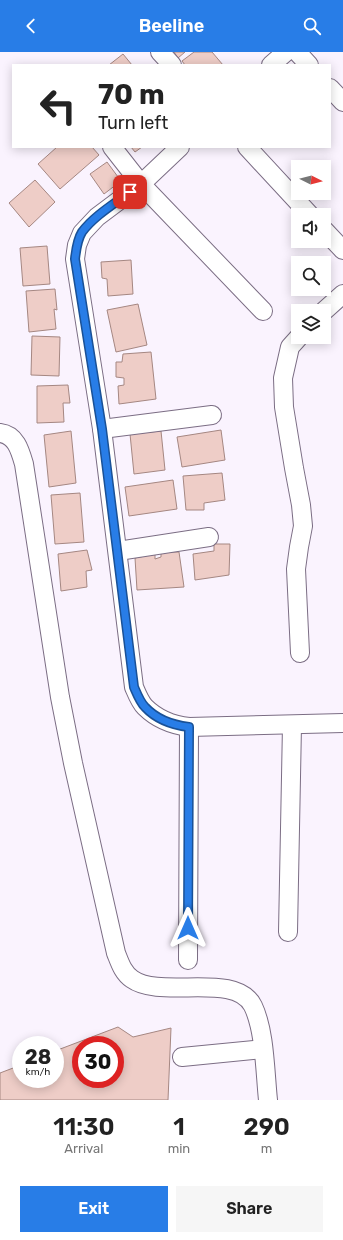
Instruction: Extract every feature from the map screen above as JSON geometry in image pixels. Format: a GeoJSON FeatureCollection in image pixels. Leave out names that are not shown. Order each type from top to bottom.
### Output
{"type":"FeatureCollection","features":[{"type":"Feature","properties":{"kind":"street"},"geometry":{"type":"LineString","coordinates":[[160,52],[171,64]]}},
{"type":"Feature","properties":{"kind":"street"},"geometry":{"type":"LineString","coordinates":[[272,64],[286,52]]}},
{"type":"Feature","properties":{"kind":"street"},"geometry":{"type":"LineString","coordinates":[[297,52],[308,64]]}},
{"type":"Feature","properties":{"kind":"street"},"geometry":{"type":"LineString","coordinates":[[331,89],[343,102]]}},
{"type":"Feature","properties":{"kind":"street"},"geometry":{"type":"LineString","coordinates":[[113,148],[141,184],[263,312]]}},
{"type":"Feature","properties":{"kind":"street"},"geometry":{"type":"LineString","coordinates":[[179,148],[141,184],[97,217],[82,232],[77,245],[75,259],[102,429],[134,687],[144,707],[162,720],[173,725],[189,727],[343,723]]}},
{"type":"Feature","properties":{"kind":"street"},"geometry":{"type":"LineString","coordinates":[[248,148],[304,208]]}},
{"type":"Feature","properties":{"kind":"street"},"geometry":{"type":"LineString","coordinates":[[331,237],[343,250]]}},
{"type":"Feature","properties":{"kind":"street"},"geometry":{"type":"LineString","coordinates":[[331,305],[343,294]]}},
{"type":"Feature","properties":{"kind":"street"},"geometry":{"type":"LineString","coordinates":[[293,344],[290,347],[283,378],[284,407],[303,526],[298,547],[296,569],[300,653]]}},
{"type":"Feature","properties":{"kind":"street"},"geometry":{"type":"LineString","coordinates":[[102,429],[212,415]]}},
{"type":"Feature","properties":{"kind":"street"},"geometry":{"type":"LineString","coordinates":[[0,433],[13,438],[19,448],[24,464],[60,697],[116,954],[124,971],[132,979],[141,984],[162,987],[222,988],[239,993],[247,998],[253,1006],[259,1027],[263,1049],[268,1100]]}},
{"type":"Feature","properties":{"kind":"street"},"geometry":{"type":"LineString","coordinates":[[118,550],[209,537]]}},
{"type":"Feature","properties":{"kind":"street"},"geometry":{"type":"LineString","coordinates":[[288,932],[292,725]]}},
{"type":"Feature","properties":{"kind":"street"},"geometry":{"type":"LineString","coordinates":[[188,960],[189,727]]}},
{"type":"Feature","properties":{"kind":"street"},"geometry":{"type":"LineString","coordinates":[[182,1057],[263,1049]]}},
{"type":"Feature","properties":{"kind":"building"},"geometry":{"type":"Polygon","coordinates":[[[174,52],[185,52],[178,58],[174,52]]]}},
{"type":"Feature","properties":{"kind":"building"},"geometry":{"type":"Polygon","coordinates":[[[194,52],[212,52],[222,64],[184,64],[182,61],[194,52]]]}},
{"type":"Feature","properties":{"kind":"building"},"geometry":{"type":"Polygon","coordinates":[[[123,54],[131,64],[110,64],[123,54]]]}},
{"type":"Feature","properties":{"kind":"building"},"geometry":{"type":"Polygon","coordinates":[[[56,148],[93,148],[99,155],[60,189],[38,164],[56,148]]]}},
{"type":"Feature","properties":{"kind":"building"},"geometry":{"type":"Polygon","coordinates":[[[132,148],[141,148],[135,152],[132,148]]]}},
{"type":"Feature","properties":{"kind":"building"},"geometry":{"type":"Polygon","coordinates":[[[107,162],[121,181],[104,194],[90,174],[107,162]]]}},
{"type":"Feature","properties":{"kind":"building"},"geometry":{"type":"Polygon","coordinates":[[[35,180],[55,202],[29,227],[9,203],[35,180]]]}},
{"type":"Feature","properties":{"kind":"building"},"geometry":{"type":"Polygon","coordinates":[[[47,246],[50,284],[23,286],[20,248],[47,246]]]}},
{"type":"Feature","properties":{"kind":"building"},"geometry":{"type":"Polygon","coordinates":[[[131,260],[133,294],[108,296],[107,279],[102,278],[101,262],[131,260]]]}},
{"type":"Feature","properties":{"kind":"building"},"geometry":{"type":"Polygon","coordinates":[[[55,289],[57,310],[54,309],[56,329],[29,332],[26,291],[55,289]]]}},
{"type":"Feature","properties":{"kind":"building"},"geometry":{"type":"Polygon","coordinates":[[[138,304],[147,345],[116,352],[107,310],[138,304]]]}},
{"type":"Feature","properties":{"kind":"building"},"geometry":{"type":"Polygon","coordinates":[[[32,336],[60,337],[59,376],[31,375],[32,336]]]}},
{"type":"Feature","properties":{"kind":"building"},"geometry":{"type":"Polygon","coordinates":[[[151,352],[156,399],[119,404],[118,386],[124,385],[124,378],[116,377],[116,362],[122,362],[123,354],[151,352]]]}},
{"type":"Feature","properties":{"kind":"building"},"geometry":{"type":"Polygon","coordinates":[[[68,385],[70,403],[63,403],[64,422],[37,423],[37,386],[68,385]]]}},
{"type":"Feature","properties":{"kind":"building"},"geometry":{"type":"Polygon","coordinates":[[[221,430],[225,460],[182,467],[177,437],[221,430]]]}},
{"type":"Feature","properties":{"kind":"building"},"geometry":{"type":"Polygon","coordinates":[[[71,431],[76,483],[49,487],[44,435],[71,431]]]}},
{"type":"Feature","properties":{"kind":"building"},"geometry":{"type":"Polygon","coordinates":[[[161,431],[165,470],[134,474],[130,434],[161,431]]]}},
{"type":"Feature","properties":{"kind":"building"},"geometry":{"type":"Polygon","coordinates":[[[222,473],[225,500],[204,503],[204,510],[186,510],[183,476],[222,473]]]}},
{"type":"Feature","properties":{"kind":"building"},"geometry":{"type":"Polygon","coordinates":[[[173,480],[177,509],[129,516],[125,487],[173,480]]]}},
{"type":"Feature","properties":{"kind":"building"},"geometry":{"type":"Polygon","coordinates":[[[80,493],[84,542],[55,544],[51,495],[80,493]]]}},
{"type":"Feature","properties":{"kind":"building"},"geometry":{"type":"Polygon","coordinates":[[[214,544],[230,544],[229,575],[195,580],[193,554],[214,551],[214,544]]]}},
{"type":"Feature","properties":{"kind":"building"},"geometry":{"type":"Polygon","coordinates":[[[87,550],[92,570],[86,571],[87,587],[61,591],[58,554],[87,550]]]}},
{"type":"Feature","properties":{"kind":"building"},"geometry":{"type":"Polygon","coordinates":[[[161,552],[179,552],[184,587],[137,590],[135,558],[155,554],[155,559],[161,557],[161,552]]]}},
{"type":"Feature","properties":{"kind":"building"},"geometry":{"type":"Polygon","coordinates":[[[118,1027],[133,1037],[171,1028],[168,1100],[0,1100],[0,1073],[12,1068],[12,1088],[64,1088],[64,1048],[72,1045],[72,1088],[124,1088],[124,1036],[94,1036],[118,1027]]]}},
{"type":"Feature","properties":{"kind":"route"},"geometry":{"type":"LineString","coordinates":[[130,192],[97,217],[82,232],[77,245],[75,259],[102,429],[134,687],[144,707],[162,720],[173,725],[189,727],[188,928]]}}]}
